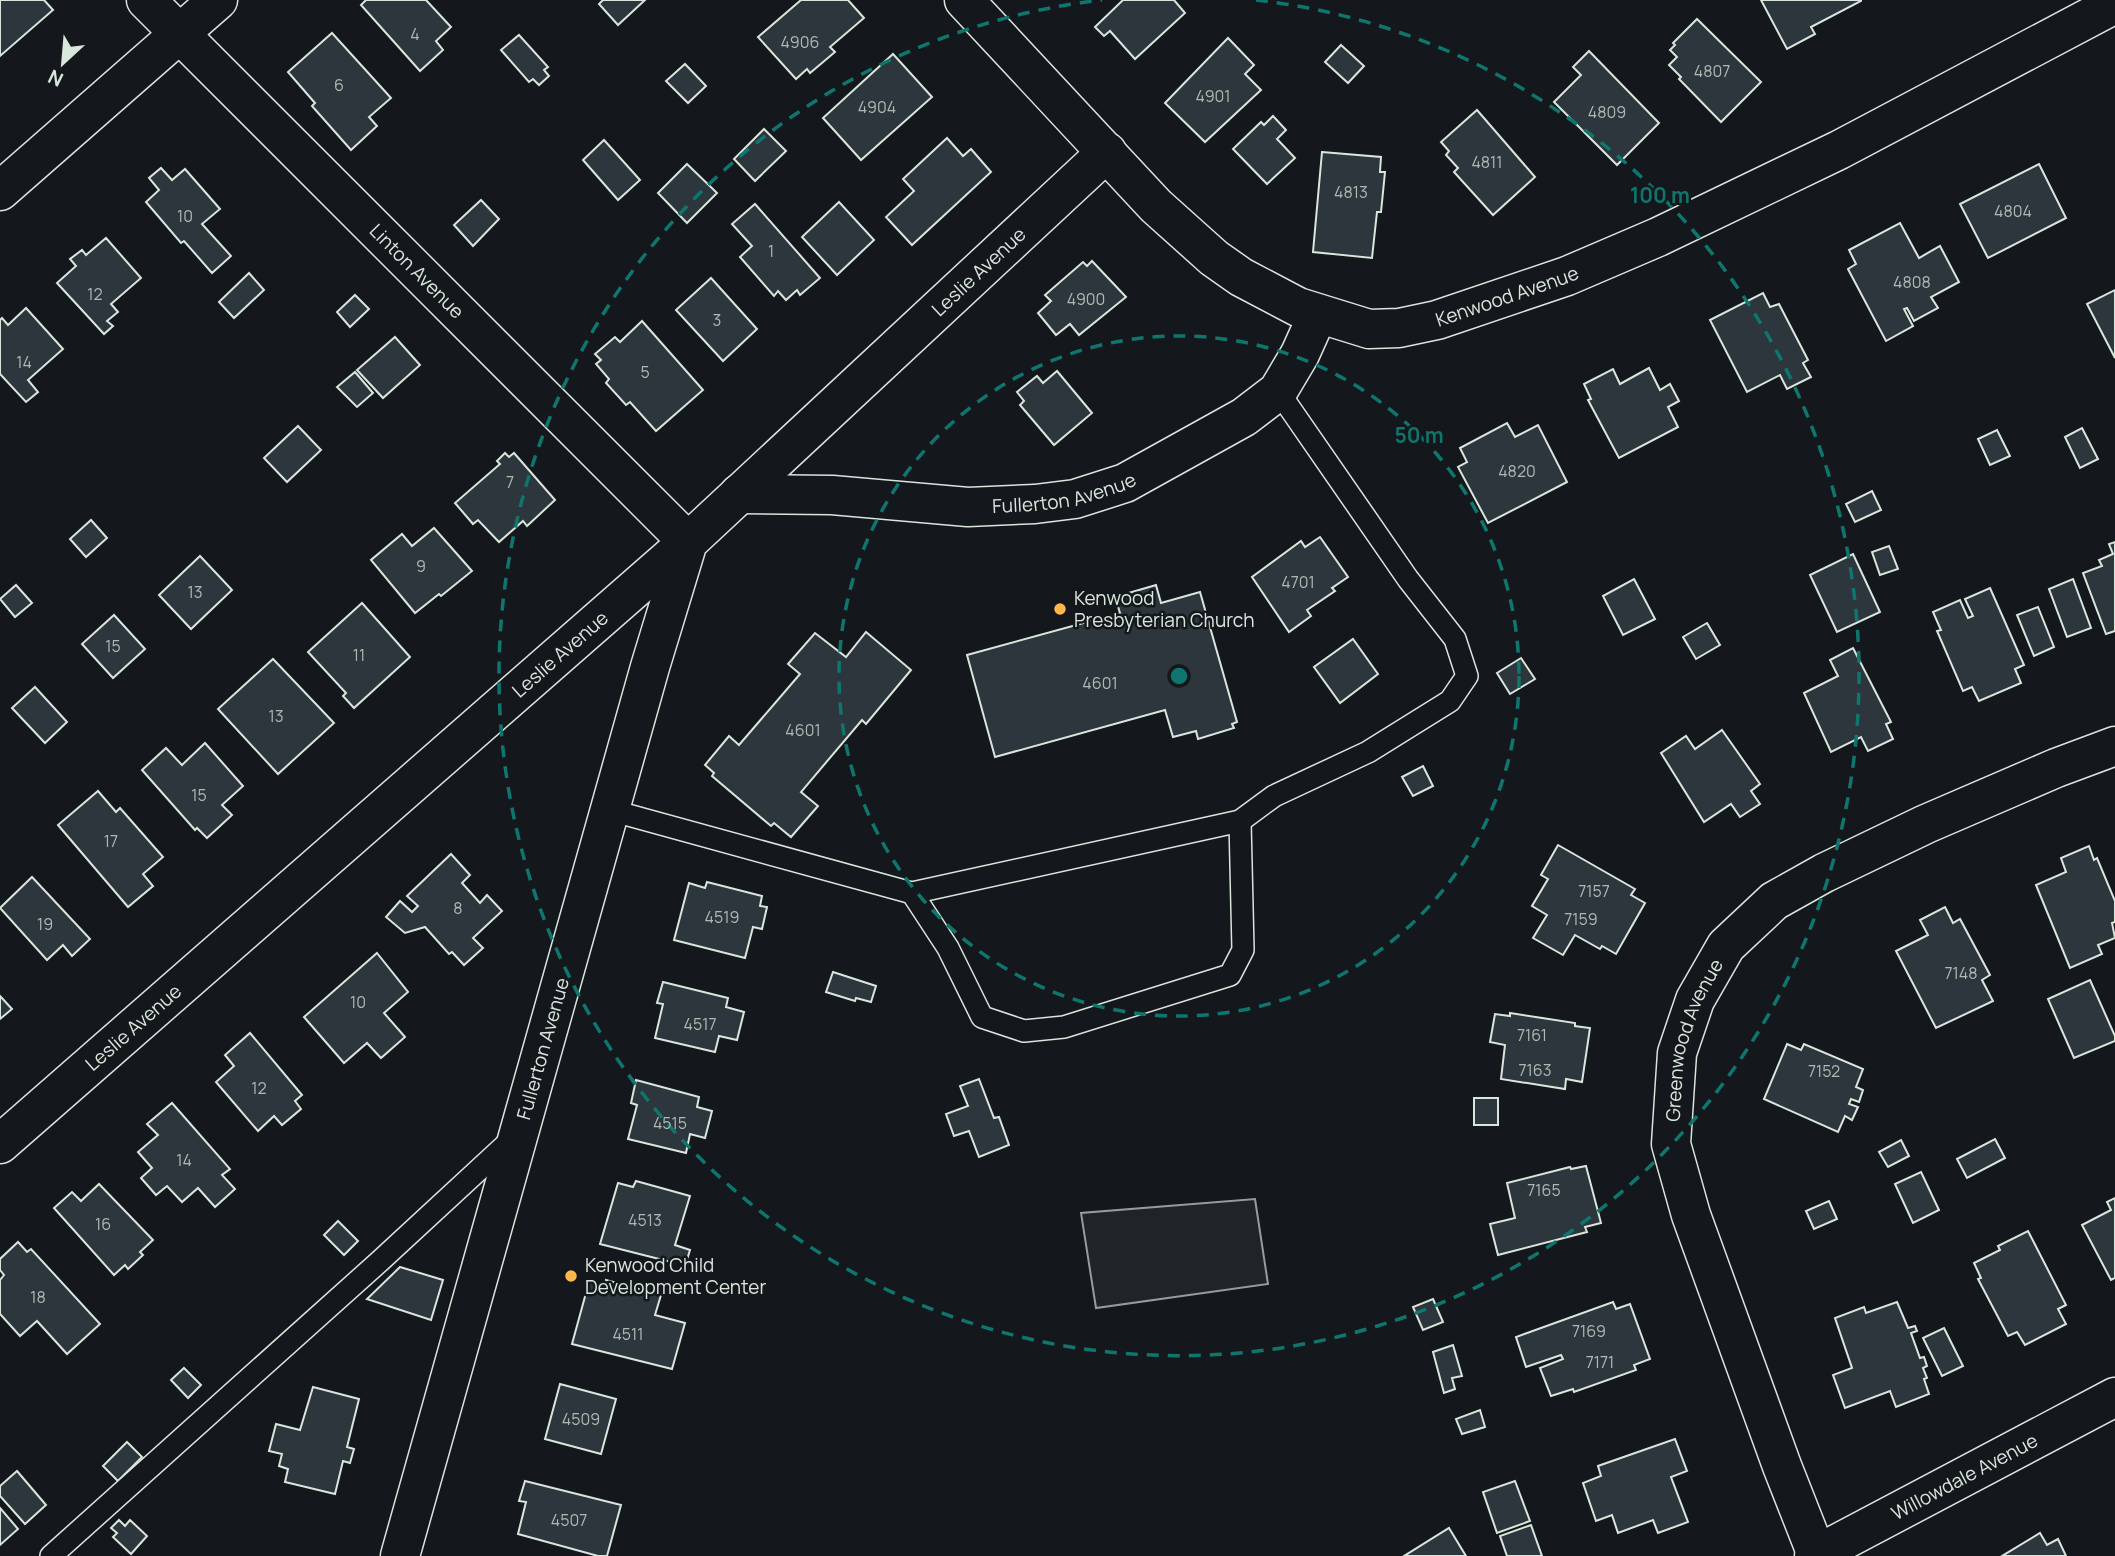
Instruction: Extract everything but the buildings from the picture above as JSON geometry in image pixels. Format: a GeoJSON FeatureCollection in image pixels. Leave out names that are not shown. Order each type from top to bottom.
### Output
{"type":"FeatureCollection","features":[{"type":"Feature","properties":{"kind":"street","name":"Linton Avenue"},"geometry":{"type":"LineString","coordinates":[[146,0],[688,542]]}},
{"type":"Feature","properties":{"kind":"street"},"geometry":{"type":"LineString","coordinates":[[0,191],[218,0]]}},
{"type":"Feature","properties":{"kind":"street","name":"Kenwood Avenue"},"geometry":{"type":"LineString","coordinates":[[964,0],[1156,206],[1214,258],[1241,277],[1298,307],[1369,329],[1399,328],[1437,320],[1567,276],[1658,237],[1839,150],[2115,4]]}},
{"type":"Feature","properties":{"kind":"street","name":"Leslie Avenue"},"geometry":{"type":"LineString","coordinates":[[0,1144],[688,542],[1107,152]]}},
{"type":"Feature","properties":{"kind":"street","name":"Fullerton Avenue"},"geometry":{"type":"LineString","coordinates":[[739,494],[832,495],[968,507],[1075,499],[1125,483],[1244,417],[1278,391],[1300,354],[1318,314]]}},
{"type":"Feature","properties":{"kind":"street","name":"Fullerton Avenue"},"geometry":{"type":"LineString","coordinates":[[400,1556],[688,542]]}},
{"type":"Feature","properties":{"kind":"street","name":"Greenwood Avenue"},"geometry":{"type":"LineString","coordinates":[[1816,1555],[1691,1215],[1671,1144],[1677,1053],[1695,1000],[1726,946],[1774,901],[1824,873],[1926,824],[2056,768],[2115,746]]}},
{"type":"Feature","properties":{"kind":"street","name":"Willowdale Avenue"},"geometry":{"type":"LineString","coordinates":[[1816,1555],[2115,1398]]}},
{"type":"Feature","properties":{"kind":"lane"},"geometry":{"type":"LineString","coordinates":[[610,810],[912,893],[1240,821],[1274,796],[1368,752],[1450,701],[1467,676],[1455,639],[1408,579],[1278,391]]}},
{"type":"Feature","properties":{"kind":"lane"},"geometry":{"type":"LineString","coordinates":[[912,893],[948,947],[982,1017],[1024,1031],[1064,1027],[1230,975],[1243,950],[1240,821]]}},
{"type":"Feature","properties":{"kind":"lane"},"geometry":{"type":"LineString","coordinates":[[51,1556],[519,1133]]}},
{"type":"Feature","properties":{"kind":"shaded area"},"geometry":{"type":"Polygon","coordinates":[[[1255,1199],[1268,1284],[1096,1308],[1081,1213],[1255,1199]]]}},
{"type":"Feature","properties":{"kind":"place","name":"Kenwood Presbyterian Church"},"geometry":{"type":"Point","coordinates":[1060,609]}},
{"type":"Feature","properties":{"kind":"place","name":"Kenwood Child Development Center"},"geometry":{"type":"Point","coordinates":[571,1276]}}]}
